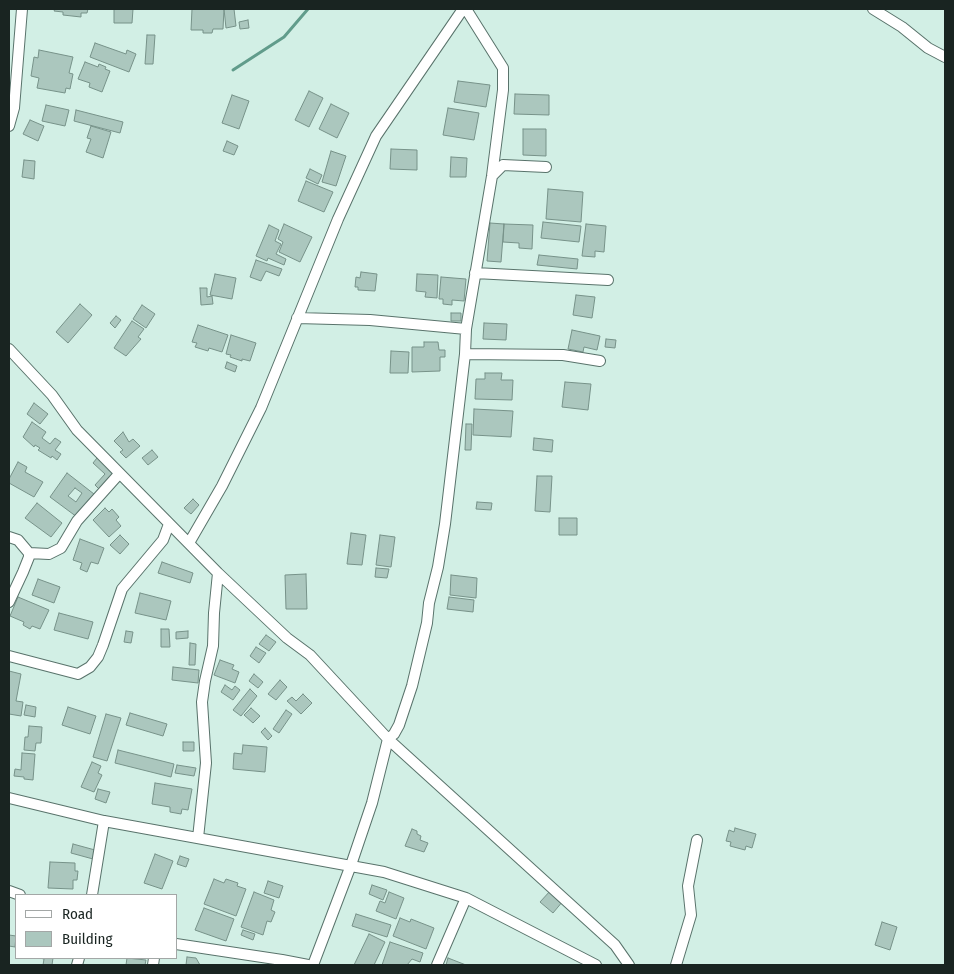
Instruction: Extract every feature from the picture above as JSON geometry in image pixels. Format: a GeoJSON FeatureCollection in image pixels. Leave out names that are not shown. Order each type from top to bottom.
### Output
{"type":"FeatureCollection","features":[{"type":"Feature","properties":{"kind":"street"},"geometry":{"type":"LineString","coordinates":[[9,126],[22,9]]}},
{"type":"Feature","properties":{"kind":"street"},"geometry":{"type":"LineString","coordinates":[[189,543],[222,486],[261,408],[338,219],[376,136],[464,9],[503,68],[503,90],[492,176],[466,329],[466,354],[445,524],[438,567],[429,603],[428,623],[412,686],[399,725],[394,734],[388,739],[372,803],[313,965]]}},
{"type":"Feature","properties":{"kind":"street"},"geometry":{"type":"LineString","coordinates":[[873,9],[902,27],[928,48],[945,57]]}},
{"type":"Feature","properties":{"kind":"street"},"geometry":{"type":"LineString","coordinates":[[492,176],[503,165],[546,167]]}},
{"type":"Feature","properties":{"kind":"street"},"geometry":{"type":"LineString","coordinates":[[475,273],[608,280]]}},
{"type":"Feature","properties":{"kind":"street"},"geometry":{"type":"LineString","coordinates":[[297,318],[370,320],[466,329]]}},
{"type":"Feature","properties":{"kind":"street"},"geometry":{"type":"LineString","coordinates":[[9,349],[52,395],[78,430],[119,474],[218,573],[287,638],[310,655],[388,739],[615,945],[629,965]]}},
{"type":"Feature","properties":{"kind":"street"},"geometry":{"type":"LineString","coordinates":[[466,354],[563,355],[600,361]]}},
{"type":"Feature","properties":{"kind":"street"},"geometry":{"type":"LineString","coordinates":[[29,553],[49,554],[61,548],[77,521],[119,474]]}},
{"type":"Feature","properties":{"kind":"street"},"geometry":{"type":"LineString","coordinates":[[9,656],[78,674],[90,667],[100,651],[122,589],[163,540],[169,524]]}},
{"type":"Feature","properties":{"kind":"street"},"geometry":{"type":"LineString","coordinates":[[9,536],[18,540],[30,557],[9,602]]}},
{"type":"Feature","properties":{"kind":"street"},"geometry":{"type":"LineString","coordinates":[[198,838],[206,763],[202,702],[213,646],[218,573]]}},
{"type":"Feature","properties":{"kind":"street"},"geometry":{"type":"LineString","coordinates":[[9,798],[104,820],[384,872],[466,898],[596,965]]}},
{"type":"Feature","properties":{"kind":"street"},"geometry":{"type":"LineString","coordinates":[[92,894],[104,820]]}},
{"type":"Feature","properties":{"kind":"street"},"geometry":{"type":"LineString","coordinates":[[676,965],[691,915],[688,886],[697,840]]}},
{"type":"Feature","properties":{"kind":"street"},"geometry":{"type":"LineString","coordinates":[[438,965],[466,898]]}},
{"type":"Feature","properties":{"kind":"street"},"geometry":{"type":"LineString","coordinates":[[178,944],[308,965]]}},
{"type":"Feature","properties":{"kind":"building"},"geometry":{"type":"Polygon","coordinates":[[[55,9],[88,9],[87,13],[81,13],[81,17],[63,15],[63,12],[54,11],[55,9]]]}},
{"type":"Feature","properties":{"kind":"building"},"geometry":{"type":"Polygon","coordinates":[[[114,9],[133,9],[132,23],[114,23],[114,9]]]}},
{"type":"Feature","properties":{"kind":"building"},"geometry":{"type":"Polygon","coordinates":[[[192,9],[224,9],[223,29],[213,29],[212,33],[203,33],[203,30],[191,30],[192,9]]]}},
{"type":"Feature","properties":{"kind":"building"},"geometry":{"type":"Polygon","coordinates":[[[224,9],[234,9],[236,26],[226,28],[224,9]]]}},
{"type":"Feature","properties":{"kind":"building"},"geometry":{"type":"Polygon","coordinates":[[[248,20],[249,28],[240,29],[239,22],[248,20]]]}},
{"type":"Feature","properties":{"kind":"building"},"geometry":{"type":"Polygon","coordinates":[[[147,35],[155,35],[153,64],[145,64],[147,35]]]}},
{"type":"Feature","properties":{"kind":"building"},"geometry":{"type":"Polygon","coordinates":[[[95,43],[126,54],[127,50],[136,54],[129,72],[90,57],[95,43]]]}},
{"type":"Feature","properties":{"kind":"building"},"geometry":{"type":"Polygon","coordinates":[[[39,50],[73,57],[69,73],[73,74],[70,89],[66,88],[65,93],[37,88],[39,78],[31,76],[34,57],[38,58],[39,50]]]}},
{"type":"Feature","properties":{"kind":"building"},"geometry":{"type":"Polygon","coordinates":[[[85,62],[98,67],[99,64],[110,71],[102,92],[89,87],[90,83],[78,79],[85,62]]]}},
{"type":"Feature","properties":{"kind":"building"},"geometry":{"type":"Polygon","coordinates":[[[458,81],[490,85],[486,107],[454,102],[458,81]]]}},
{"type":"Feature","properties":{"kind":"building"},"geometry":{"type":"Polygon","coordinates":[[[309,91],[323,98],[309,127],[295,120],[309,91]]]}},
{"type":"Feature","properties":{"kind":"building"},"geometry":{"type":"Polygon","coordinates":[[[515,94],[549,95],[549,115],[514,114],[515,94]]]}},
{"type":"Feature","properties":{"kind":"building"},"geometry":{"type":"Polygon","coordinates":[[[232,95],[249,101],[239,129],[222,123],[232,95]]]}},
{"type":"Feature","properties":{"kind":"building"},"geometry":{"type":"Polygon","coordinates":[[[331,104],[349,113],[337,138],[319,129],[331,104]]]}},
{"type":"Feature","properties":{"kind":"building"},"geometry":{"type":"Polygon","coordinates":[[[46,105],[69,110],[65,126],[42,121],[46,105]]]}},
{"type":"Feature","properties":{"kind":"building"},"geometry":{"type":"Polygon","coordinates":[[[448,108],[479,113],[474,140],[443,135],[448,108]]]}},
{"type":"Feature","properties":{"kind":"building"},"geometry":{"type":"Polygon","coordinates":[[[76,110],[123,122],[120,133],[74,121],[76,110]]]}},
{"type":"Feature","properties":{"kind":"building"},"geometry":{"type":"Polygon","coordinates":[[[30,120],[44,126],[38,141],[23,134],[30,120]]]}},
{"type":"Feature","properties":{"kind":"building"},"geometry":{"type":"Polygon","coordinates":[[[91,126],[111,132],[103,158],[86,152],[91,139],[87,138],[91,126]]]}},
{"type":"Feature","properties":{"kind":"building"},"geometry":{"type":"Polygon","coordinates":[[[523,129],[546,129],[546,156],[523,155],[523,129]]]}},
{"type":"Feature","properties":{"kind":"building"},"geometry":{"type":"Polygon","coordinates":[[[227,141],[238,146],[234,155],[223,151],[227,141]]]}},
{"type":"Feature","properties":{"kind":"building"},"geometry":{"type":"Polygon","coordinates":[[[391,149],[417,150],[417,170],[390,169],[391,149]]]}},
{"type":"Feature","properties":{"kind":"building"},"geometry":{"type":"Polygon","coordinates":[[[331,151],[346,156],[336,186],[322,182],[331,151]]]}},
{"type":"Feature","properties":{"kind":"building"},"geometry":{"type":"Polygon","coordinates":[[[451,157],[467,158],[466,177],[450,177],[451,157]]]}},
{"type":"Feature","properties":{"kind":"building"},"geometry":{"type":"Polygon","coordinates":[[[24,160],[35,161],[34,179],[22,177],[24,160]]]}},
{"type":"Feature","properties":{"kind":"building"},"geometry":{"type":"Polygon","coordinates":[[[310,169],[322,175],[318,184],[306,178],[310,169]]]}},
{"type":"Feature","properties":{"kind":"building"},"geometry":{"type":"Polygon","coordinates":[[[306,181],[333,192],[324,212],[298,201],[306,181]]]}},
{"type":"Feature","properties":{"kind":"building"},"geometry":{"type":"Polygon","coordinates":[[[548,189],[583,192],[581,222],[546,219],[548,189]]]}},
{"type":"Feature","properties":{"kind":"building"},"geometry":{"type":"Polygon","coordinates":[[[543,222],[581,226],[579,242],[541,238],[543,222]]]}},
{"type":"Feature","properties":{"kind":"building"},"geometry":{"type":"Polygon","coordinates":[[[490,223],[504,224],[501,262],[487,261],[490,223]]]}},
{"type":"Feature","properties":{"kind":"building"},"geometry":{"type":"Polygon","coordinates":[[[284,224],[312,237],[300,262],[279,252],[283,242],[278,239],[284,224]]]}},
{"type":"Feature","properties":{"kind":"building"},"geometry":{"type":"Polygon","coordinates":[[[504,224],[533,225],[532,249],[519,248],[519,243],[503,242],[504,224]]]}},
{"type":"Feature","properties":{"kind":"building"},"geometry":{"type":"Polygon","coordinates":[[[586,224],[606,226],[604,252],[595,251],[595,257],[582,256],[586,224]]]}},
{"type":"Feature","properties":{"kind":"building"},"geometry":{"type":"Polygon","coordinates":[[[269,225],[279,230],[275,241],[281,244],[276,254],[286,259],[284,265],[268,258],[267,261],[256,256],[269,225]]]}},
{"type":"Feature","properties":{"kind":"building"},"geometry":{"type":"Polygon","coordinates":[[[539,255],[578,259],[577,269],[537,265],[539,255]]]}},
{"type":"Feature","properties":{"kind":"building"},"geometry":{"type":"Polygon","coordinates":[[[256,260],[282,269],[279,276],[266,271],[261,281],[250,277],[256,260]]]}},
{"type":"Feature","properties":{"kind":"building"},"geometry":{"type":"Polygon","coordinates":[[[361,272],[377,274],[375,291],[358,290],[358,287],[355,287],[356,277],[360,278],[361,272]]]}},
{"type":"Feature","properties":{"kind":"building"},"geometry":{"type":"Polygon","coordinates":[[[215,274],[236,278],[232,299],[210,295],[215,274]]]}},
{"type":"Feature","properties":{"kind":"building"},"geometry":{"type":"Polygon","coordinates":[[[417,274],[438,275],[437,298],[425,297],[426,292],[416,291],[417,274]]]}},
{"type":"Feature","properties":{"kind":"building"},"geometry":{"type":"Polygon","coordinates":[[[441,277],[466,279],[464,301],[452,300],[452,305],[443,304],[443,299],[439,299],[441,277]]]}},
{"type":"Feature","properties":{"kind":"building"},"geometry":{"type":"Polygon","coordinates":[[[200,288],[207,288],[207,297],[212,296],[213,304],[201,305],[200,288]]]}},
{"type":"Feature","properties":{"kind":"building"},"geometry":{"type":"Polygon","coordinates":[[[576,295],[595,297],[592,318],[573,315],[576,295]]]}},
{"type":"Feature","properties":{"kind":"building"},"geometry":{"type":"Polygon","coordinates":[[[80,304],[92,315],[68,343],[56,332],[80,304]]]}},
{"type":"Feature","properties":{"kind":"building"},"geometry":{"type":"Polygon","coordinates":[[[142,305],[155,314],[146,328],[133,319],[142,305]]]}},
{"type":"Feature","properties":{"kind":"building"},"geometry":{"type":"Polygon","coordinates":[[[451,313],[461,313],[461,321],[451,321],[451,313]]]}},
{"type":"Feature","properties":{"kind":"building"},"geometry":{"type":"Polygon","coordinates":[[[116,316],[121,320],[115,328],[110,323],[116,316]]]}},
{"type":"Feature","properties":{"kind":"building"},"geometry":{"type":"Polygon","coordinates":[[[132,321],[144,329],[138,337],[141,339],[126,356],[114,348],[132,321]]]}},
{"type":"Feature","properties":{"kind":"building"},"geometry":{"type":"Polygon","coordinates":[[[484,323],[507,324],[506,340],[483,339],[484,323]]]}},
{"type":"Feature","properties":{"kind":"building"},"geometry":{"type":"Polygon","coordinates":[[[198,325],[228,335],[222,352],[209,348],[208,351],[195,347],[197,343],[192,342],[198,325]]]}},
{"type":"Feature","properties":{"kind":"building"},"geometry":{"type":"Polygon","coordinates":[[[572,330],[600,336],[597,350],[584,347],[583,352],[568,349],[572,330]]]}},
{"type":"Feature","properties":{"kind":"building"},"geometry":{"type":"Polygon","coordinates":[[[231,335],[256,343],[250,361],[242,359],[242,361],[226,354],[231,335]]]}},
{"type":"Feature","properties":{"kind":"building"},"geometry":{"type":"Polygon","coordinates":[[[606,339],[616,340],[615,348],[605,347],[606,339]]]}},
{"type":"Feature","properties":{"kind":"building"},"geometry":{"type":"Polygon","coordinates":[[[424,342],[438,342],[439,350],[445,350],[445,357],[440,357],[440,371],[412,372],[412,347],[424,347],[424,342]]]}},
{"type":"Feature","properties":{"kind":"building"},"geometry":{"type":"Polygon","coordinates":[[[391,351],[409,352],[408,373],[390,373],[391,351]]]}},
{"type":"Feature","properties":{"kind":"building"},"geometry":{"type":"Polygon","coordinates":[[[227,362],[237,366],[235,372],[225,368],[227,362]]]}},
{"type":"Feature","properties":{"kind":"building"},"geometry":{"type":"Polygon","coordinates":[[[485,373],[502,373],[501,380],[513,380],[512,400],[475,399],[476,379],[485,379],[485,373]]]}},
{"type":"Feature","properties":{"kind":"building"},"geometry":{"type":"Polygon","coordinates":[[[565,382],[591,384],[588,410],[562,407],[565,382]]]}},
{"type":"Feature","properties":{"kind":"building"},"geometry":{"type":"Polygon","coordinates":[[[34,403],[48,414],[40,424],[27,414],[34,403]]]}},
{"type":"Feature","properties":{"kind":"building"},"geometry":{"type":"Polygon","coordinates":[[[474,409],[513,411],[511,437],[473,435],[474,409]]]}},
{"type":"Feature","properties":{"kind":"building"},"geometry":{"type":"Polygon","coordinates":[[[32,422],[46,432],[42,438],[50,444],[55,438],[61,442],[55,450],[61,454],[57,460],[38,450],[40,448],[35,445],[34,447],[23,437],[32,422]]]}},
{"type":"Feature","properties":{"kind":"building"},"geometry":{"type":"Polygon","coordinates":[[[466,424],[472,424],[471,450],[465,450],[466,424]]]}},
{"type":"Feature","properties":{"kind":"building"},"geometry":{"type":"Polygon","coordinates":[[[123,432],[129,442],[133,439],[140,446],[126,458],[120,452],[123,450],[114,441],[123,432]]]}},
{"type":"Feature","properties":{"kind":"building"},"geometry":{"type":"Polygon","coordinates":[[[534,438],[553,440],[552,452],[533,450],[534,438]]]}},
{"type":"Feature","properties":{"kind":"building"},"geometry":{"type":"Polygon","coordinates":[[[152,450],[158,457],[148,465],[142,458],[152,450]]]}},
{"type":"Feature","properties":{"kind":"building"},"geometry":{"type":"Polygon","coordinates":[[[97,458],[113,473],[99,489],[95,485],[105,474],[93,463],[97,458]]]}},
{"type":"Feature","properties":{"kind":"building"},"geometry":{"type":"Polygon","coordinates":[[[18,462],[27,467],[25,472],[43,482],[34,497],[9,483],[9,479],[18,462]]]}},
{"type":"Feature","properties":{"kind":"building"},"geometry":{"type":"Polygon","coordinates":[[[67,473],[94,494],[77,517],[50,497],[67,473]],[[75,488],[68,496],[76,502],[82,493],[75,488]]]}},
{"type":"Feature","properties":{"kind":"building"},"geometry":{"type":"Polygon","coordinates":[[[537,476],[552,476],[550,512],[535,511],[537,476]]]}},
{"type":"Feature","properties":{"kind":"building"},"geometry":{"type":"Polygon","coordinates":[[[193,499],[199,505],[191,514],[184,508],[193,499]]]}},
{"type":"Feature","properties":{"kind":"building"},"geometry":{"type":"Polygon","coordinates":[[[477,502],[492,503],[491,510],[476,509],[477,502]]]}},
{"type":"Feature","properties":{"kind":"building"},"geometry":{"type":"Polygon","coordinates":[[[37,503],[62,523],[51,537],[25,518],[37,503]]]}},
{"type":"Feature","properties":{"kind":"building"},"geometry":{"type":"Polygon","coordinates":[[[105,508],[109,512],[112,509],[119,517],[116,520],[121,526],[109,537],[93,520],[105,508]]]}},
{"type":"Feature","properties":{"kind":"building"},"geometry":{"type":"Polygon","coordinates":[[[559,518],[577,518],[577,535],[559,535],[559,518]]]}},
{"type":"Feature","properties":{"kind":"building"},"geometry":{"type":"Polygon","coordinates":[[[351,533],[366,535],[362,565],[347,564],[351,533]]]}},
{"type":"Feature","properties":{"kind":"building"},"geometry":{"type":"Polygon","coordinates":[[[120,535],[129,544],[120,554],[110,545],[120,535]]]}},
{"type":"Feature","properties":{"kind":"building"},"geometry":{"type":"Polygon","coordinates":[[[380,535],[395,537],[391,567],[376,565],[380,535]]]}},
{"type":"Feature","properties":{"kind":"building"},"geometry":{"type":"Polygon","coordinates":[[[80,539],[104,548],[98,564],[91,562],[87,572],[80,569],[82,563],[73,560],[80,539]]]}},
{"type":"Feature","properties":{"kind":"building"},"geometry":{"type":"Polygon","coordinates":[[[162,562],[193,573],[190,583],[158,573],[162,562]]]}},
{"type":"Feature","properties":{"kind":"building"},"geometry":{"type":"Polygon","coordinates":[[[376,568],[389,569],[387,578],[375,577],[376,568]]]}},
{"type":"Feature","properties":{"kind":"building"},"geometry":{"type":"Polygon","coordinates":[[[306,574],[307,609],[286,609],[285,575],[306,574]]]}},
{"type":"Feature","properties":{"kind":"building"},"geometry":{"type":"Polygon","coordinates":[[[451,575],[477,578],[476,598],[450,595],[451,575]]]}},
{"type":"Feature","properties":{"kind":"building"},"geometry":{"type":"Polygon","coordinates":[[[38,579],[60,587],[54,603],[32,595],[38,579]]]}},
{"type":"Feature","properties":{"kind":"building"},"geometry":{"type":"Polygon","coordinates":[[[140,593],[171,601],[166,620],[135,613],[140,593]]]}},
{"type":"Feature","properties":{"kind":"building"},"geometry":{"type":"Polygon","coordinates":[[[18,597],[49,610],[40,629],[32,626],[30,629],[23,625],[24,622],[10,616],[18,597]]]}},
{"type":"Feature","properties":{"kind":"building"},"geometry":{"type":"Polygon","coordinates":[[[449,597],[474,600],[473,612],[447,609],[449,597]]]}},
{"type":"Feature","properties":{"kind":"building"},"geometry":{"type":"Polygon","coordinates":[[[59,613],[93,622],[88,639],[54,630],[59,613]]]}},
{"type":"Feature","properties":{"kind":"building"},"geometry":{"type":"Polygon","coordinates":[[[161,629],[169,629],[170,647],[161,647],[161,629]]]}},
{"type":"Feature","properties":{"kind":"building"},"geometry":{"type":"Polygon","coordinates":[[[126,631],[133,632],[131,643],[124,642],[126,631]]]}},
{"type":"Feature","properties":{"kind":"building"},"geometry":{"type":"Polygon","coordinates":[[[188,631],[188,638],[176,639],[176,632],[188,631]]]}},
{"type":"Feature","properties":{"kind":"building"},"geometry":{"type":"Polygon","coordinates":[[[266,635],[276,642],[269,651],[259,644],[266,635]]]}},
{"type":"Feature","properties":{"kind":"building"},"geometry":{"type":"Polygon","coordinates":[[[190,643],[196,644],[195,665],[189,665],[190,643]]]}},
{"type":"Feature","properties":{"kind":"building"},"geometry":{"type":"Polygon","coordinates":[[[256,647],[266,653],[259,663],[250,656],[256,647]]]}},
{"type":"Feature","properties":{"kind":"building"},"geometry":{"type":"Polygon","coordinates":[[[220,660],[234,665],[232,669],[239,672],[235,683],[214,675],[220,660]]]}},
{"type":"Feature","properties":{"kind":"building"},"geometry":{"type":"Polygon","coordinates":[[[173,667],[199,670],[198,683],[172,680],[173,667]]]}},
{"type":"Feature","properties":{"kind":"building"},"geometry":{"type":"Polygon","coordinates":[[[9,671],[21,674],[16,701],[23,702],[21,716],[9,714],[9,671]]]}},
{"type":"Feature","properties":{"kind":"building"},"geometry":{"type":"Polygon","coordinates":[[[254,674],[263,682],[258,688],[249,681],[254,674]]]}},
{"type":"Feature","properties":{"kind":"building"},"geometry":{"type":"Polygon","coordinates":[[[280,680],[287,687],[276,700],[268,694],[280,680]]]}},
{"type":"Feature","properties":{"kind":"building"},"geometry":{"type":"Polygon","coordinates":[[[225,685],[232,690],[235,686],[240,690],[233,700],[221,692],[225,685]]]}},
{"type":"Feature","properties":{"kind":"building"},"geometry":{"type":"Polygon","coordinates":[[[250,689],[257,696],[241,716],[233,710],[250,689]]]}},
{"type":"Feature","properties":{"kind":"building"},"geometry":{"type":"Polygon","coordinates":[[[303,694],[312,703],[301,714],[287,701],[292,697],[296,701],[303,694]]]}},
{"type":"Feature","properties":{"kind":"building"},"geometry":{"type":"Polygon","coordinates":[[[26,705],[36,707],[35,717],[24,715],[26,705]]]}},
{"type":"Feature","properties":{"kind":"building"},"geometry":{"type":"Polygon","coordinates":[[[68,707],[96,716],[90,734],[62,725],[68,707]]]}},
{"type":"Feature","properties":{"kind":"building"},"geometry":{"type":"Polygon","coordinates":[[[251,708],[260,716],[253,723],[244,715],[251,708]]]}},
{"type":"Feature","properties":{"kind":"building"},"geometry":{"type":"Polygon","coordinates":[[[286,710],[292,714],[279,733],[273,729],[286,710]]]}},
{"type":"Feature","properties":{"kind":"building"},"geometry":{"type":"Polygon","coordinates":[[[130,713],[167,724],[163,736],[126,725],[130,713]]]}},
{"type":"Feature","properties":{"kind":"building"},"geometry":{"type":"Polygon","coordinates":[[[106,714],[121,718],[107,761],[93,757],[106,714]]]}},
{"type":"Feature","properties":{"kind":"building"},"geometry":{"type":"Polygon","coordinates":[[[29,726],[42,727],[41,743],[36,743],[35,751],[24,750],[25,737],[28,737],[29,726]]]}},
{"type":"Feature","properties":{"kind":"building"},"geometry":{"type":"Polygon","coordinates":[[[265,728],[272,736],[268,740],[261,732],[265,728]]]}},
{"type":"Feature","properties":{"kind":"building"},"geometry":{"type":"Polygon","coordinates":[[[183,742],[194,742],[194,751],[183,751],[183,742]]]}},
{"type":"Feature","properties":{"kind":"building"},"geometry":{"type":"Polygon","coordinates":[[[243,745],[267,747],[265,772],[233,769],[234,753],[242,754],[243,745]]]}},
{"type":"Feature","properties":{"kind":"building"},"geometry":{"type":"Polygon","coordinates":[[[118,750],[174,764],[171,777],[115,763],[118,750]]]}},
{"type":"Feature","properties":{"kind":"building"},"geometry":{"type":"Polygon","coordinates":[[[22,753],[35,754],[33,780],[14,776],[15,769],[21,770],[22,753]]]}},
{"type":"Feature","properties":{"kind":"building"},"geometry":{"type":"Polygon","coordinates":[[[92,762],[101,766],[98,773],[102,775],[94,792],[81,787],[92,762]]]}},
{"type":"Feature","properties":{"kind":"building"},"geometry":{"type":"Polygon","coordinates":[[[177,765],[196,768],[194,776],[175,773],[177,765]]]}},
{"type":"Feature","properties":{"kind":"building"},"geometry":{"type":"Polygon","coordinates":[[[155,783],[192,789],[188,810],[182,809],[181,814],[170,812],[170,807],[152,804],[155,783]]]}},
{"type":"Feature","properties":{"kind":"building"},"geometry":{"type":"Polygon","coordinates":[[[98,789],[110,792],[106,803],[95,799],[98,789]]]}},
{"type":"Feature","properties":{"kind":"building"},"geometry":{"type":"Polygon","coordinates":[[[735,828],[756,834],[752,848],[746,846],[745,850],[730,846],[731,842],[726,841],[729,830],[734,832],[735,828]]]}},
{"type":"Feature","properties":{"kind":"building"},"geometry":{"type":"Polygon","coordinates":[[[412,829],[421,836],[420,840],[428,843],[424,852],[405,846],[412,829]]]}},
{"type":"Feature","properties":{"kind":"building"},"geometry":{"type":"Polygon","coordinates":[[[73,844],[95,850],[93,859],[71,853],[73,844]]]}},
{"type":"Feature","properties":{"kind":"building"},"geometry":{"type":"Polygon","coordinates":[[[155,854],[173,861],[162,889],[144,883],[155,854]]]}},
{"type":"Feature","properties":{"kind":"building"},"geometry":{"type":"Polygon","coordinates":[[[180,856],[189,859],[186,867],[177,864],[180,856]]]}},
{"type":"Feature","properties":{"kind":"building"},"geometry":{"type":"Polygon","coordinates":[[[50,862],[75,863],[75,871],[78,871],[77,880],[73,880],[73,889],[48,888],[50,862]]]}},
{"type":"Feature","properties":{"kind":"building"},"geometry":{"type":"Polygon","coordinates":[[[214,879],[224,883],[226,879],[238,883],[237,886],[246,889],[236,916],[204,904],[214,879]]]}},
{"type":"Feature","properties":{"kind":"building"},"geometry":{"type":"Polygon","coordinates":[[[268,881],[283,886],[279,898],[264,893],[268,881]]]}},
{"type":"Feature","properties":{"kind":"building"},"geometry":{"type":"Polygon","coordinates":[[[372,885],[387,890],[383,900],[369,894],[372,885]]]}},
{"type":"Feature","properties":{"kind":"building"},"geometry":{"type":"Polygon","coordinates":[[[551,890],[563,901],[553,913],[540,902],[551,890]]]}},
{"type":"Feature","properties":{"kind":"building"},"geometry":{"type":"Polygon","coordinates":[[[254,892],[274,900],[271,910],[275,912],[271,922],[267,921],[263,935],[241,927],[254,892]]]}},
{"type":"Feature","properties":{"kind":"building"},"geometry":{"type":"Polygon","coordinates":[[[389,892],[404,898],[396,919],[376,911],[380,901],[385,903],[389,892]]]}},
{"type":"Feature","properties":{"kind":"building"},"geometry":{"type":"Polygon","coordinates":[[[204,908],[234,919],[226,941],[195,930],[204,908]]]}},
{"type":"Feature","properties":{"kind":"building"},"geometry":{"type":"Polygon","coordinates":[[[356,914],[391,925],[387,937],[352,926],[356,914]]]}},
{"type":"Feature","properties":{"kind":"building"},"geometry":{"type":"Polygon","coordinates":[[[400,918],[410,922],[411,919],[434,928],[426,949],[393,936],[400,918]]]}},
{"type":"Feature","properties":{"kind":"building"},"geometry":{"type":"Polygon","coordinates":[[[882,922],[897,927],[890,950],[875,945],[882,922]]]}},
{"type":"Feature","properties":{"kind":"building"},"geometry":{"type":"Polygon","coordinates":[[[243,930],[255,934],[253,940],[241,935],[243,930]]]}},
{"type":"Feature","properties":{"kind":"building"},"geometry":{"type":"Polygon","coordinates":[[[369,934],[385,942],[374,965],[354,965],[369,934]]]}},
{"type":"Feature","properties":{"kind":"building"},"geometry":{"type":"Polygon","coordinates":[[[9,935],[15,936],[15,947],[9,946],[9,935]]]}},
{"type":"Feature","properties":{"kind":"building"},"geometry":{"type":"Polygon","coordinates":[[[390,942],[423,953],[420,962],[412,959],[407,965],[382,965],[390,942]]]}},
{"type":"Feature","properties":{"kind":"building"},"geometry":{"type":"Polygon","coordinates":[[[187,957],[196,958],[200,965],[186,965],[187,957]]]}},
{"type":"Feature","properties":{"kind":"building"},"geometry":{"type":"Polygon","coordinates":[[[448,958],[466,965],[446,965],[448,958]]]}},
{"type":"Feature","properties":{"kind":"building"},"geometry":{"type":"Polygon","coordinates":[[[44,959],[53,959],[52,965],[43,965],[44,959]]]}},
{"type":"Feature","properties":{"kind":"building"},"geometry":{"type":"Polygon","coordinates":[[[127,959],[146,960],[145,965],[126,965],[127,959]]]}},
{"type":"Feature","properties":{"kind":"waterway"},"geometry":{"type":"LineString","coordinates":[[233,70],[284,37],[308,9]]}}]}
